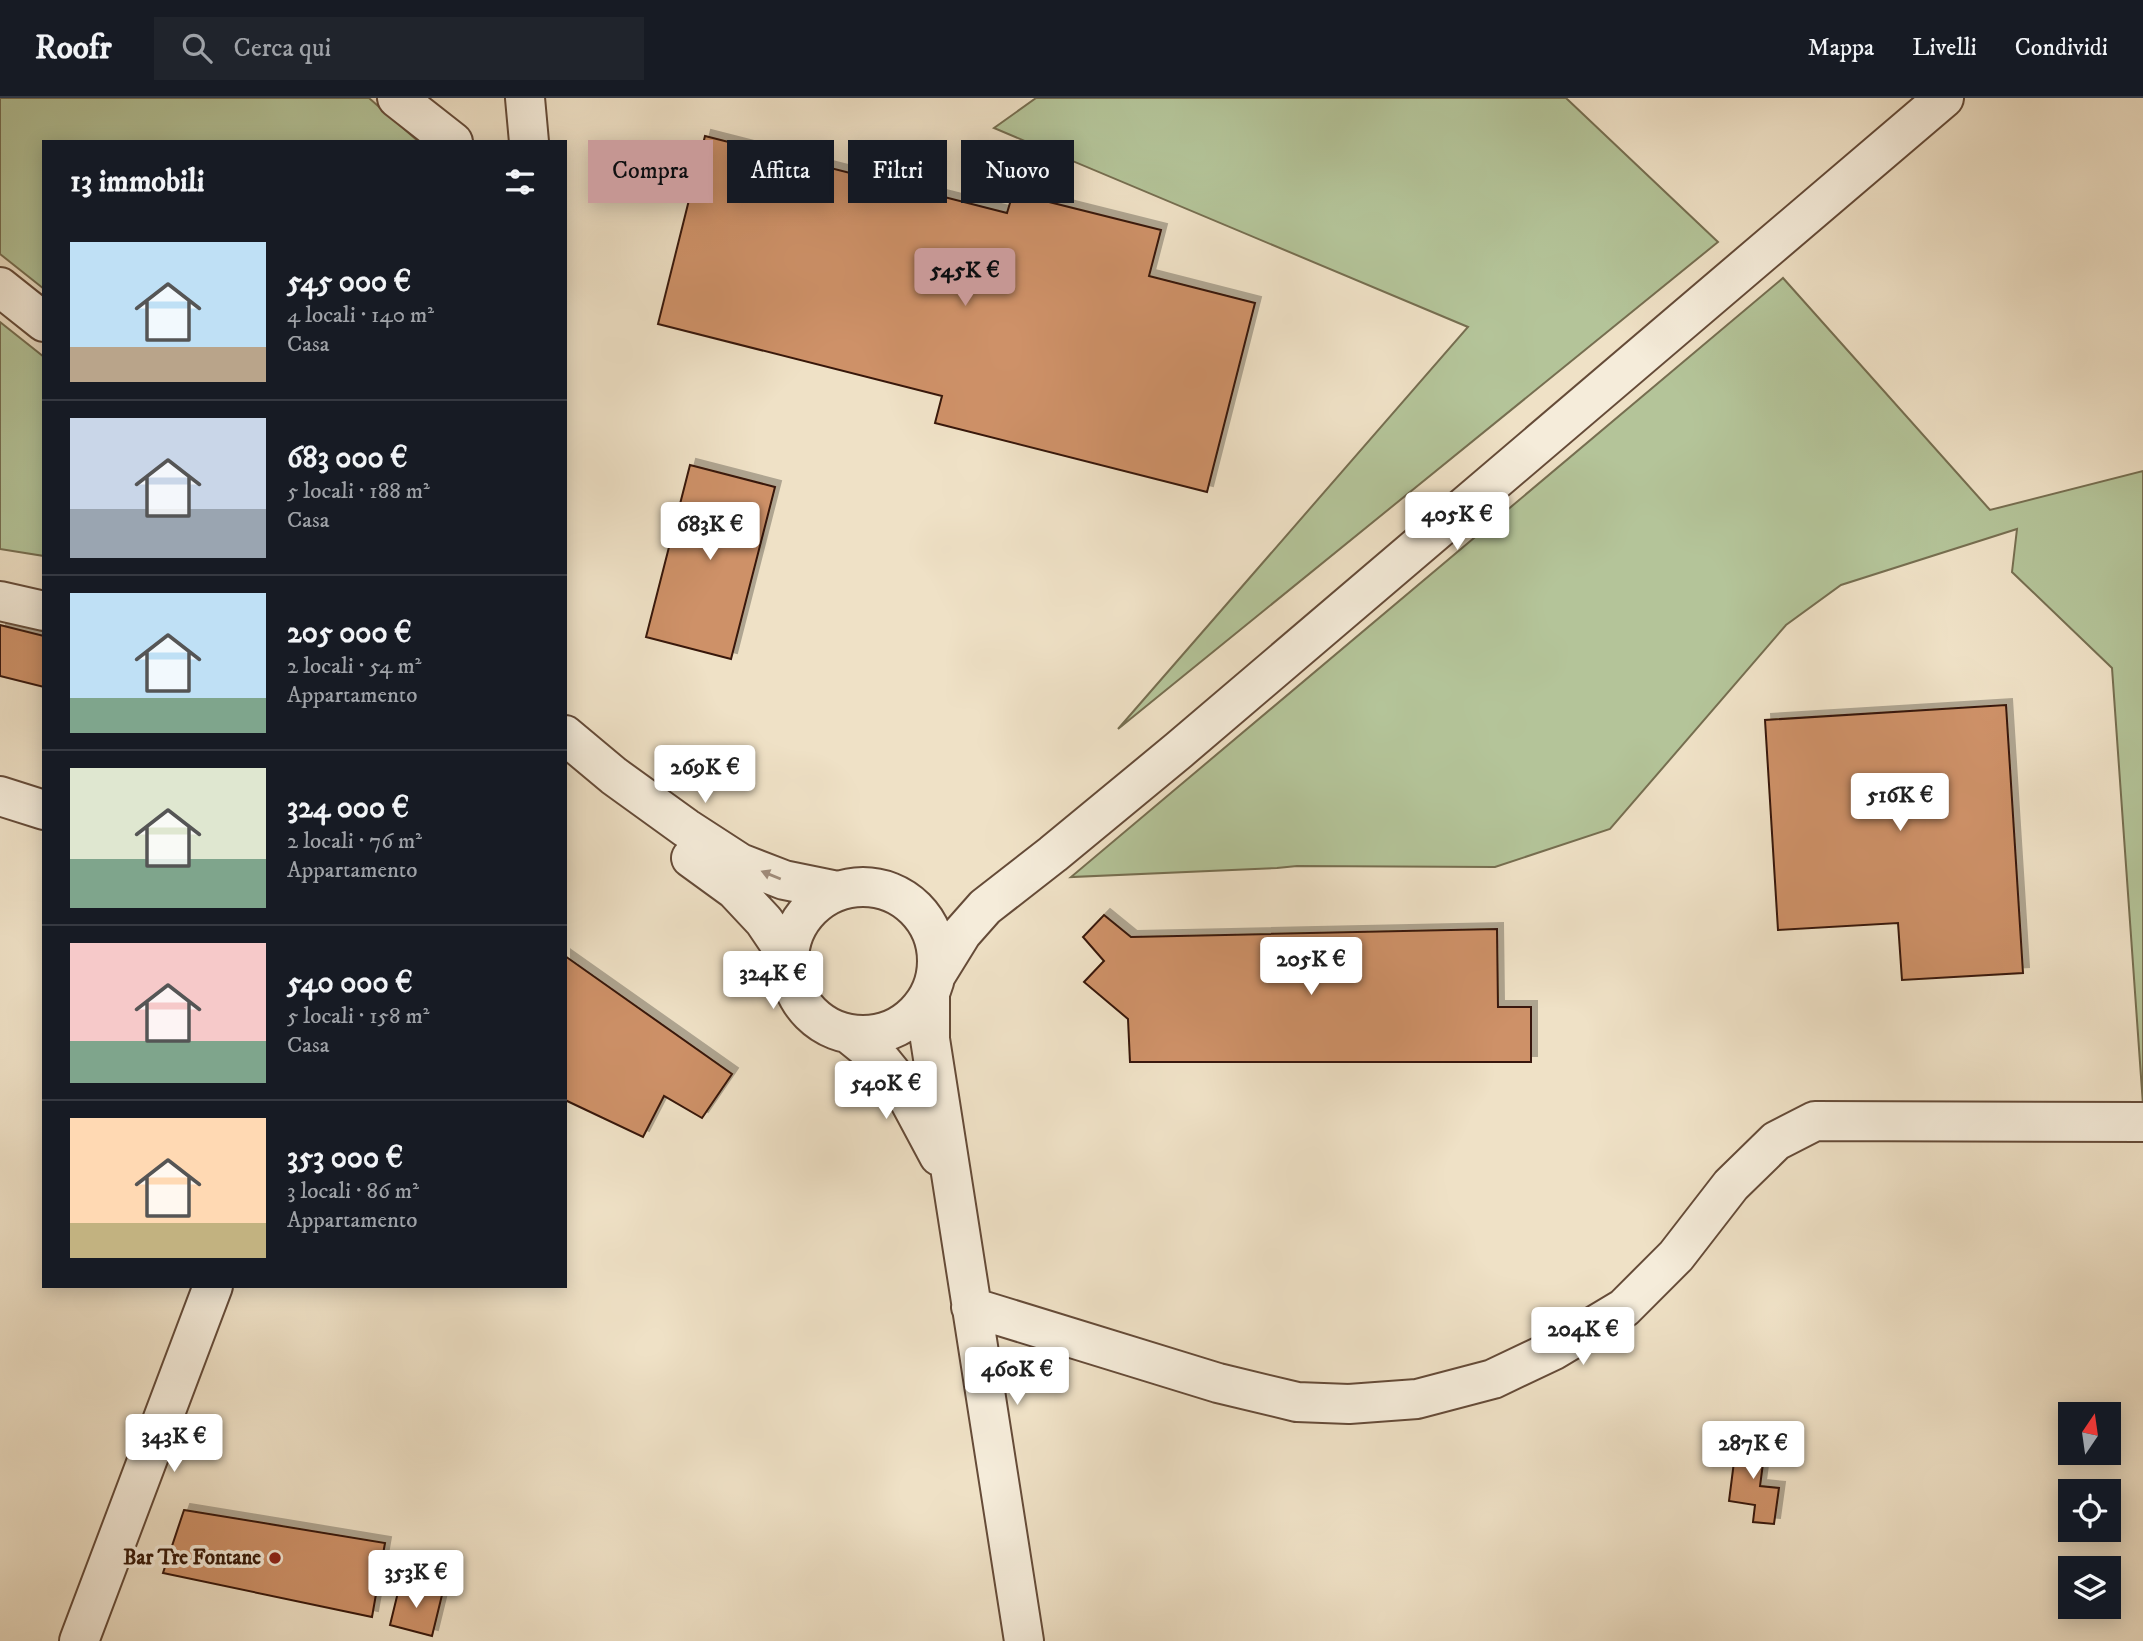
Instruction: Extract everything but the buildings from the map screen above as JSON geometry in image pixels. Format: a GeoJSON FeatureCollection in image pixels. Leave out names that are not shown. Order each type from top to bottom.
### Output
{"type":"FeatureCollection","features":[{"type":"Feature","properties":{"kind":"street"},"geometry":{"type":"LineString","coordinates":[[397,98],[450,140]]}},
{"type":"Feature","properties":{"kind":"street"},"geometry":{"type":"LineString","coordinates":[[525,98],[529,140]]}},
{"type":"Feature","properties":{"kind":"street"},"geometry":{"type":"LineString","coordinates":[[849,1034],[873,1034],[897,1027],[916,1013],[962,933],[985,906],[1054,854],[1180,750],[1944,98]]}},
{"type":"Feature","properties":{"kind":"street"},"geometry":{"type":"LineString","coordinates":[[0,287],[42,320]]}},
{"type":"Feature","properties":{"kind":"street"},"geometry":{"type":"LineString","coordinates":[[0,601],[42,611]]}},
{"type":"Feature","properties":{"kind":"street"},"geometry":{"type":"LineString","coordinates":[[567,737],[614,776],[740,863],[784,880],[838,891]]}},
{"type":"Feature","properties":{"kind":"street"},"geometry":{"type":"LineString","coordinates":[[567,773],[596,789],[735,890],[764,921],[789,958]]}},
{"type":"Feature","properties":{"kind":"street"},"geometry":{"type":"LineString","coordinates":[[0,796],[42,809]]}},
{"type":"Feature","properties":{"kind":"street"},"geometry":{"type":"LineString","coordinates":[[953,1182],[901,1085],[880,1059],[849,1034],[822,1022],[805,1006],[794,987],[789,958],[794,933],[807,912],[826,896],[863,887],[876,888],[901,897],[928,925],[937,949],[930,1039],[953,1182],[971,1307],[1024,1641]]}},
{"type":"Feature","properties":{"kind":"street"},"geometry":{"type":"LineString","coordinates":[[971,1307],[1218,1384],[1297,1402],[1349,1404],[1416,1399],[1493,1379],[1554,1350],[1624,1307],[1676,1256],[1731,1185],[1776,1141],[1815,1121],[2143,1122]]}},
{"type":"Feature","properties":{"kind":"street"},"geometry":{"type":"LineString","coordinates":[[79,1641],[212,1288]]}},
{"type":"Feature","properties":{"kind":"green space"},"geometry":{"type":"Polygon","coordinates":[[[0,98],[369,98],[417,140],[42,140],[42,287],[0,254],[0,98]]]}},
{"type":"Feature","properties":{"kind":"green space"},"geometry":{"type":"Polygon","coordinates":[[[1036,98],[1566,98],[1718,242],[1118,729],[1468,327],[1074,162],[1074,140],[1023,140],[994,128],[1036,98]]]}},
{"type":"Feature","properties":{"kind":"green space"},"geometry":{"type":"Polygon","coordinates":[[[1783,278],[1990,510],[2143,471],[2143,1105],[2112,668],[2012,572],[2017,529],[1841,585],[1786,625],[1610,829],[1495,867],[1297,866],[1071,877],[1783,278]]]}},
{"type":"Feature","properties":{"kind":"green space"},"geometry":{"type":"Polygon","coordinates":[[[0,322],[42,355],[42,556],[0,549],[0,322]]]}},
{"type":"Feature","properties":{"kind":"place","name":"Bar Tre Fontane"},"geometry":{"type":"Point","coordinates":[275,1558]}}]}
